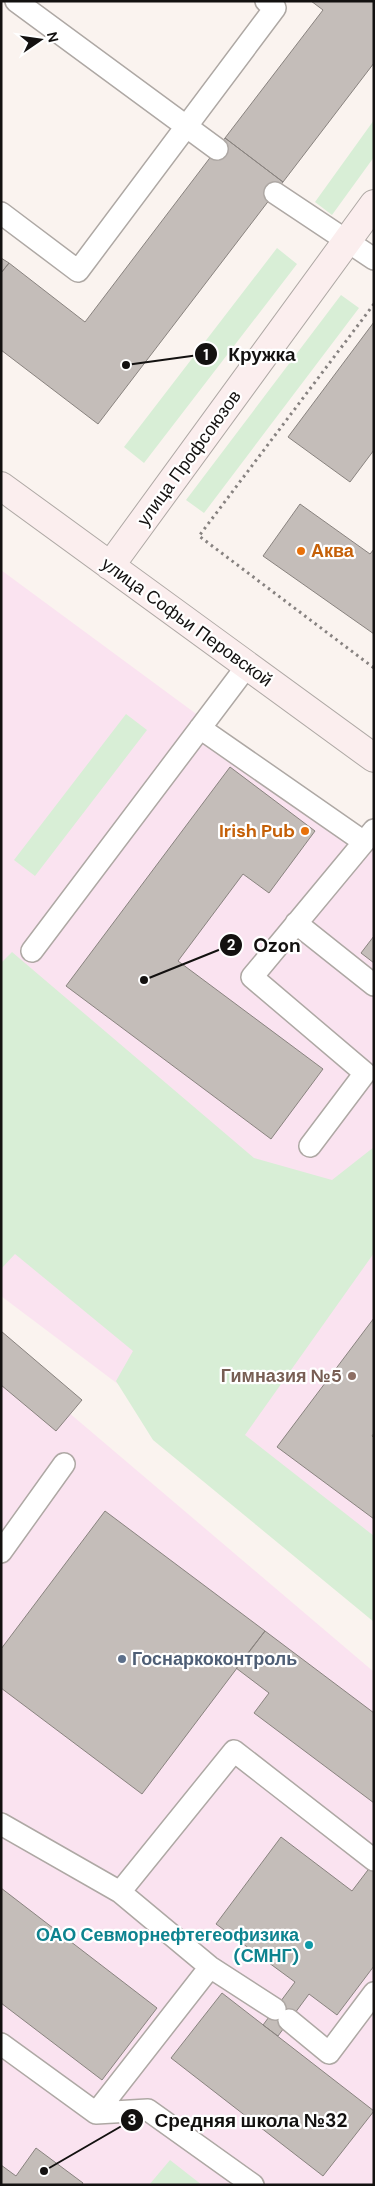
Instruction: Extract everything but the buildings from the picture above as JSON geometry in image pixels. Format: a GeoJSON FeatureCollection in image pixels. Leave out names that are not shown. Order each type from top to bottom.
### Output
{"type":"FeatureCollection","features":[{"type":"Feature","properties":{"kind":"street","name":"улица Профсоюзов"},"geometry":{"type":"LineString","coordinates":[[110,566],[374,204]]}},
{"type":"Feature","properties":{"kind":"street","name":"улица Софьи Перовской"},"geometry":{"type":"LineString","coordinates":[[1,486],[374,758]]}},
{"type":"Feature","properties":{"kind":"lane"},"geometry":{"type":"LineString","coordinates":[[16,1],[216,149]]}},
{"type":"Feature","properties":{"kind":"lane"},"geometry":{"type":"LineString","coordinates":[[1,213],[78,271],[275,8],[266,1]]}},
{"type":"Feature","properties":{"kind":"lane"},"geometry":{"type":"LineString","coordinates":[[275,193],[374,259]]}},
{"type":"Feature","properties":{"kind":"lane"},"geometry":{"type":"LineString","coordinates":[[32,951],[247,666]]}},
{"type":"Feature","properties":{"kind":"lane"},"geometry":{"type":"LineString","coordinates":[[200,728],[369,836],[252,977],[365,1073],[310,1146]]}},
{"type":"Feature","properties":{"kind":"lane"},"geometry":{"type":"LineString","coordinates":[[296,923],[374,985]]}},
{"type":"Feature","properties":{"kind":"lane"},"geometry":{"type":"LineString","coordinates":[[1,1552],[64,1464]]}},
{"type":"Feature","properties":{"kind":"lane"},"geometry":{"type":"LineString","coordinates":[[120,1892],[234,1751],[374,1860]]}},
{"type":"Feature","properties":{"kind":"lane"},"geometry":{"type":"LineString","coordinates":[[1,1824],[120,1892],[210,1967],[282,2014],[329,2053],[374,1993]]}},
{"type":"Feature","properties":{"kind":"lane"},"geometry":{"type":"LineString","coordinates":[[96,2113],[210,1967]]}},
{"type":"Feature","properties":{"kind":"lane"},"geometry":{"type":"LineString","coordinates":[[1,2044],[96,2113],[148,2110],[254,2185]]}},
{"type":"Feature","properties":{"kind":"path"},"geometry":{"type":"LineString","coordinates":[[374,304],[198,536],[374,668]]}},
{"type":"Feature","properties":{"kind":"shaded area"},"geometry":{"type":"Polygon","coordinates":[[[1,570],[374,845],[374,1577],[1,1296],[1,570]]]}},
{"type":"Feature","properties":{"kind":"shaded area"},"geometry":{"type":"Polygon","coordinates":[[[1,1355],[374,1672],[374,2185],[1,2185],[1,1355]]]}},
{"type":"Feature","properties":{"kind":"green space"},"geometry":{"type":"Polygon","coordinates":[[[374,120],[374,157],[332,215],[315,202],[374,120]]]}},
{"type":"Feature","properties":{"kind":"green space"},"geometry":{"type":"Polygon","coordinates":[[[277,248],[297,264],[144,463],[124,447],[277,248]]]}},
{"type":"Feature","properties":{"kind":"green space"},"geometry":{"type":"Polygon","coordinates":[[[341,295],[359,308],[204,513],[186,500],[341,295]]]}},
{"type":"Feature","properties":{"kind":"green space"},"geometry":{"type":"Polygon","coordinates":[[[126,714],[147,730],[35,876],[14,860],[126,714]]]}},
{"type":"Feature","properties":{"kind":"green space"},"geometry":{"type":"Polygon","coordinates":[[[12,952],[254,1158],[332,1180],[374,1147],[374,1253],[245,1435],[374,1536],[374,1622],[153,1440],[116,1381],[133,1351],[15,1254],[1,1269],[1,963],[12,952]]]}},
{"type":"Feature","properties":{"kind":"green space"},"geometry":{"type":"Polygon","coordinates":[[[170,2160],[202,2185],[149,2185],[170,2160]]]}},
{"type":"Feature","properties":{"kind":"place","name":"Кружка"},"geometry":{"type":"Point","coordinates":[126,365]}},
{"type":"Feature","properties":{"kind":"place","name":"Аква"},"geometry":{"type":"Point","coordinates":[301,551]}},
{"type":"Feature","properties":{"kind":"place","name":"Irish Pub"},"geometry":{"type":"Point","coordinates":[305,831]}},
{"type":"Feature","properties":{"kind":"place","name":"Ozon"},"geometry":{"type":"Point","coordinates":[144,980]}},
{"type":"Feature","properties":{"kind":"place","name":"Гимназия №5"},"geometry":{"type":"Point","coordinates":[352,1376]}},
{"type":"Feature","properties":{"kind":"place","name":"Госнаркоконтроль"},"geometry":{"type":"Point","coordinates":[122,1659]}},
{"type":"Feature","properties":{"kind":"place","name":"ОАО Севморнефтегеофизика (СМНГ)"},"geometry":{"type":"Point","coordinates":[309,1945]}},
{"type":"Feature","properties":{"kind":"place","name":"Средняя школа №32"},"geometry":{"type":"Point","coordinates":[44,2171]}}]}
